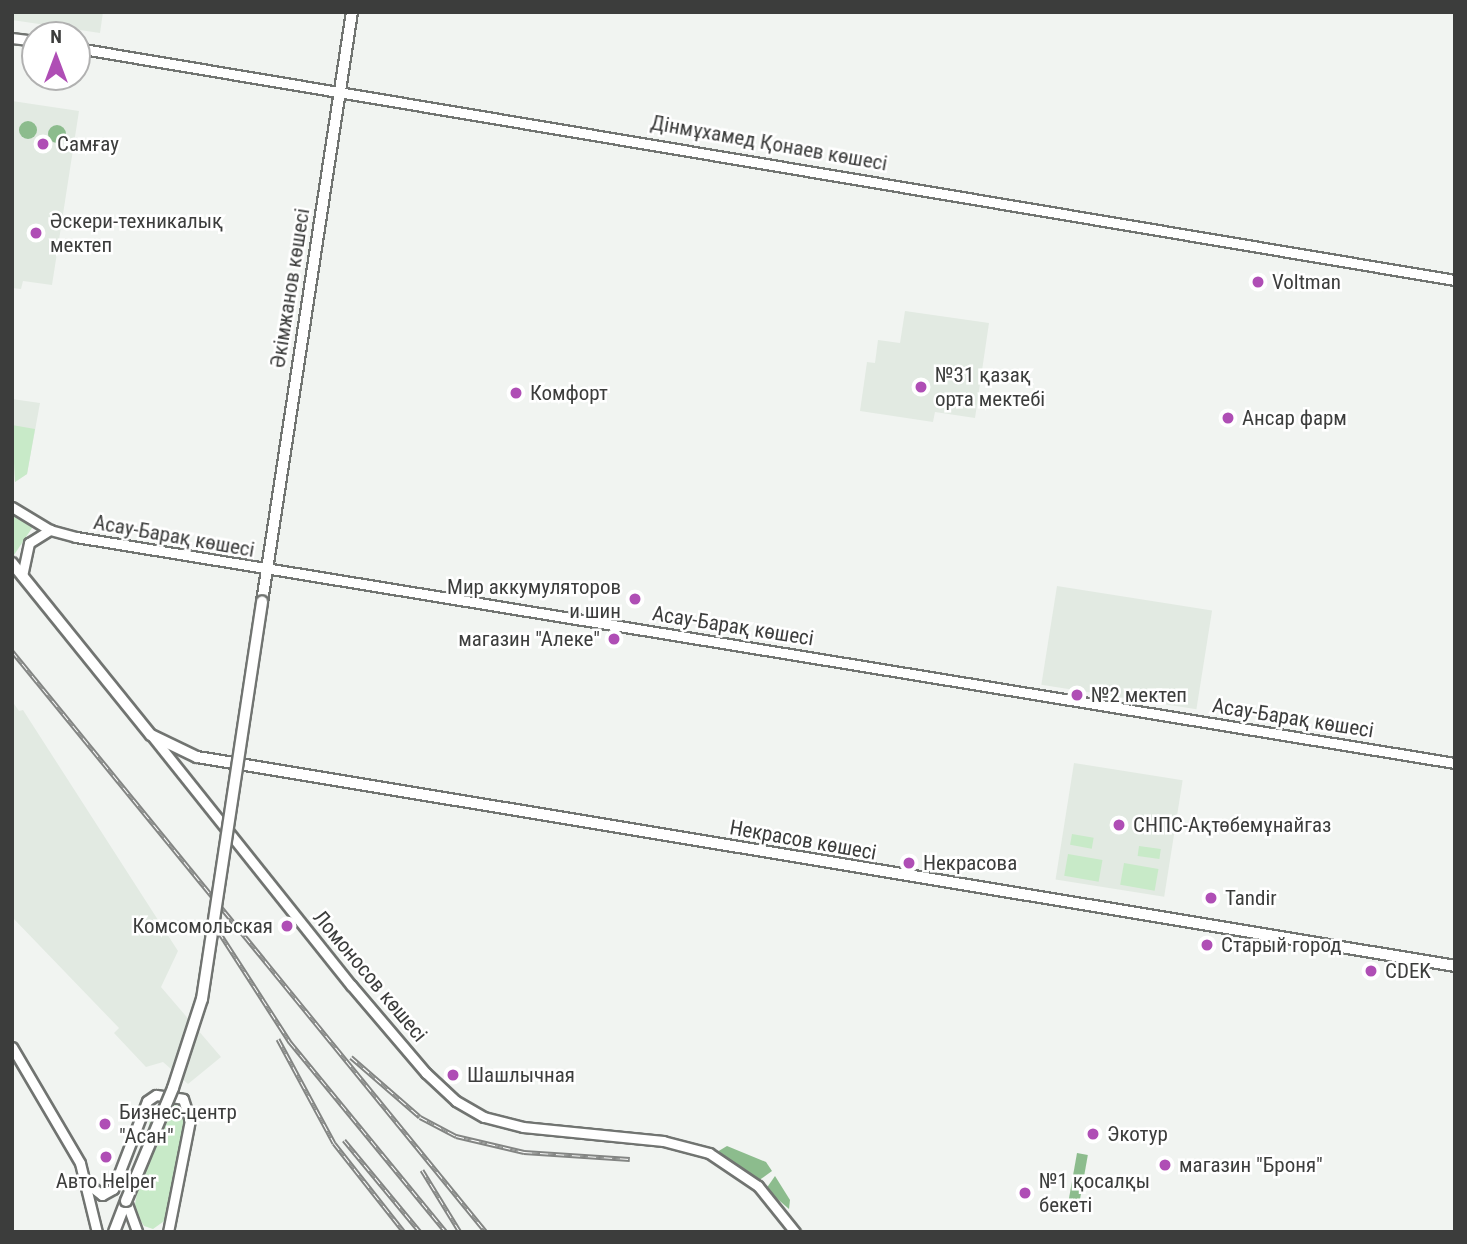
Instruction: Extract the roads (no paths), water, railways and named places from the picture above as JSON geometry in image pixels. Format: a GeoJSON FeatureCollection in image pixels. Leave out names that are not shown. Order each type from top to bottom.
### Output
{"type":"FeatureCollection","features":[{"type":"Feature","properties":{"kind":"main road","name":"Әкімжанов көшесі"},"geometry":{"type":"LineString","coordinates":[[114,1232],[173,1088],[202,999],[352,12]]}},
{"type":"Feature","properties":{"kind":"main road","name":"Ломоносов көшесі"},"geometry":{"type":"LineString","coordinates":[[12,563],[151,735]]}},
{"type":"Feature","properties":{"kind":"main road","name":"Некрасов көшесі"},"geometry":{"type":"LineString","coordinates":[[151,735],[177,750],[222,762],[1455,966]]}},
{"type":"Feature","properties":{"kind":"street","name":"Дінмұхамед Қонаев көшесі"},"geometry":{"type":"LineString","coordinates":[[91,50],[1455,280]]}},
{"type":"Feature","properties":{"kind":"street","name":"Асау-Барақ көшесі"},"geometry":{"type":"LineString","coordinates":[[12,507],[50,530],[267,570],[1455,763]]}},
{"type":"Feature","properties":{"kind":"street"},"geometry":{"type":"LineString","coordinates":[[22,576],[29,543],[50,530]]}},
{"type":"Feature","properties":{"kind":"street","name":"Ломоносов көшесі"},"geometry":{"type":"LineString","coordinates":[[151,735],[351,985],[426,1073],[456,1101],[484,1117],[523,1127],[663,1141],[709,1153],[758,1186],[795,1232]]}},
{"type":"Feature","properties":{"kind":"street"},"geometry":{"type":"LineString","coordinates":[[12,1047],[61,1126],[88,1184],[97,1232]]}},
{"type":"Feature","properties":{"kind":"street"},"geometry":{"type":"LineString","coordinates":[[88,1184],[102,1195],[113,1189],[147,1101],[156,1095],[183,1099],[190,1120],[167,1231]]}},
{"type":"Feature","properties":{"kind":"street"},"geometry":{"type":"LineString","coordinates":[[126,1201],[137,1232]]}},
{"type":"Feature","properties":{"kind":"railway"},"geometry":{"type":"LineString","coordinates":[[12,651],[486,1232]]}},
{"type":"Feature","properties":{"kind":"railway"},"geometry":{"type":"LineString","coordinates":[[210,918],[290,1042],[446,1232]]}},
{"type":"Feature","properties":{"kind":"railway"},"geometry":{"type":"LineString","coordinates":[[278,1039],[334,1143],[404,1232]]}},
{"type":"Feature","properties":{"kind":"railway"},"geometry":{"type":"LineString","coordinates":[[351,1057],[420,1117],[456,1136],[524,1152],[630,1159]]}},
{"type":"Feature","properties":{"kind":"railway"},"geometry":{"type":"LineString","coordinates":[[344,1140],[420,1232]]}},
{"type":"Feature","properties":{"kind":"railway"},"geometry":{"type":"LineString","coordinates":[[422,1170],[460,1232]]}},
{"type":"Feature","properties":{"kind":"place","name":"Самғау"},"geometry":{"type":"Point","coordinates":[43,144]}},
{"type":"Feature","properties":{"kind":"place","name":"Әскери-техникалық мектеп"},"geometry":{"type":"Point","coordinates":[36,233]}},
{"type":"Feature","properties":{"kind":"place","name":"Voltman"},"geometry":{"type":"Point","coordinates":[1258,282]}},
{"type":"Feature","properties":{"kind":"place","name":"№31 қазақ орта мектебі"},"geometry":{"type":"Point","coordinates":[921,387]}},
{"type":"Feature","properties":{"kind":"place","name":"Комфорт"},"geometry":{"type":"Point","coordinates":[516,393]}},
{"type":"Feature","properties":{"kind":"place","name":"Ансар фарм"},"geometry":{"type":"Point","coordinates":[1228,418]}},
{"type":"Feature","properties":{"kind":"place","name":"Мир аккумуляторов и шин"},"geometry":{"type":"Point","coordinates":[635,599]}},
{"type":"Feature","properties":{"kind":"place","name":"магазин \"Алеке\""},"geometry":{"type":"Point","coordinates":[614,639]}},
{"type":"Feature","properties":{"kind":"place","name":"№2 мектеп"},"geometry":{"type":"Point","coordinates":[1077,695]}},
{"type":"Feature","properties":{"kind":"place","name":"СНПС-Ақтөбемұнайгаз"},"geometry":{"type":"Point","coordinates":[1119,825]}},
{"type":"Feature","properties":{"kind":"place","name":"Некрасова"},"geometry":{"type":"Point","coordinates":[909,863]}},
{"type":"Feature","properties":{"kind":"place","name":"Tandir"},"geometry":{"type":"Point","coordinates":[1211,898]}},
{"type":"Feature","properties":{"kind":"place","name":"Комсомольская"},"geometry":{"type":"Point","coordinates":[287,926]}},
{"type":"Feature","properties":{"kind":"place","name":"Старый город"},"geometry":{"type":"Point","coordinates":[1207,945]}},
{"type":"Feature","properties":{"kind":"place","name":"CDEK"},"geometry":{"type":"Point","coordinates":[1371,971]}},
{"type":"Feature","properties":{"kind":"place","name":"Шашлычная"},"geometry":{"type":"Point","coordinates":[453,1075]}},
{"type":"Feature","properties":{"kind":"place","name":"Бизнес-центр \"Асан\""},"geometry":{"type":"Point","coordinates":[105,1124]}},
{"type":"Feature","properties":{"kind":"place","name":"Экотур"},"geometry":{"type":"Point","coordinates":[1093,1134]}},
{"type":"Feature","properties":{"kind":"place","name":"Авто Helper"},"geometry":{"type":"Point","coordinates":[106,1157]}},
{"type":"Feature","properties":{"kind":"place","name":"магазин \"Броня\""},"geometry":{"type":"Point","coordinates":[1165,1165]}},
{"type":"Feature","properties":{"kind":"place","name":"№1 қосалқы бекеті"},"geometry":{"type":"Point","coordinates":[1025,1193]}}]}
